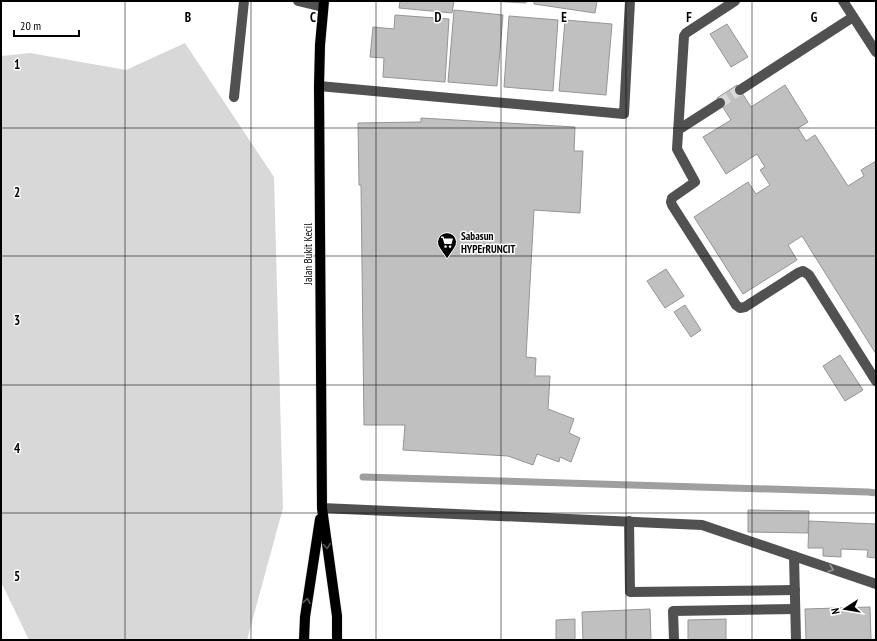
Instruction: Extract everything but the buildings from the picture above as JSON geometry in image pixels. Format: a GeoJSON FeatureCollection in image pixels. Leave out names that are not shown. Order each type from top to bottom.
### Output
{"type":"FeatureCollection","features":[{"type":"Feature","properties":{"kind":"main road","name":"Jalan Bukit Kecil"},"geometry":{"type":"LineString","coordinates":[[322,508],[319,86],[320,44],[324,4]]}},
{"type":"Feature","properties":{"kind":"main road"},"geometry":{"type":"LineString","coordinates":[[322,508],[341,640]]}},
{"type":"Feature","properties":{"kind":"main road"},"geometry":{"type":"LineString","coordinates":[[301,640],[322,508]]}},
{"type":"Feature","properties":{"kind":"main road"},"geometry":{"type":"LineString","coordinates":[[337,616],[337,640]]}},
{"type":"Feature","properties":{"kind":"main road"},"geometry":{"type":"LineString","coordinates":[[304,640],[305,617]]}},
{"type":"Feature","properties":{"kind":"street"},"geometry":{"type":"LineString","coordinates":[[234,97],[244,1]]}},
{"type":"Feature","properties":{"kind":"street"},"geometry":{"type":"LineString","coordinates":[[298,1],[324,4]]}},
{"type":"Feature","properties":{"kind":"street"},"geometry":{"type":"LineString","coordinates":[[319,86],[624,114],[630,1]]}},
{"type":"Feature","properties":{"kind":"street"},"geometry":{"type":"LineString","coordinates":[[735,1],[686,33],[684,36],[678,152],[696,182],[672,198],[670,202],[736,305],[740,308],[745,307],[798,273],[803,271],[809,275],[876,381]]}},
{"type":"Feature","properties":{"kind":"street"},"geometry":{"type":"LineString","coordinates":[[843,1],[876,52]]}},
{"type":"Feature","properties":{"kind":"street"},"geometry":{"type":"LineString","coordinates":[[740,90],[854,17]]}},
{"type":"Feature","properties":{"kind":"street"},"geometry":{"type":"LineString","coordinates":[[678,130],[720,103]]}},
{"type":"Feature","properties":{"kind":"street"},"geometry":{"type":"LineString","coordinates":[[322,508],[702,525],[876,584]]}},
{"type":"Feature","properties":{"kind":"street"},"geometry":{"type":"LineString","coordinates":[[629,521],[630,592],[795,590]]}},
{"type":"Feature","properties":{"kind":"street"},"geometry":{"type":"LineString","coordinates":[[794,556],[796,640]]}},
{"type":"Feature","properties":{"kind":"street"},"geometry":{"type":"LineString","coordinates":[[674,640],[673,611],[795,609]]}},
{"type":"Feature","properties":{"kind":"shaded area"},"geometry":{"type":"Polygon","coordinates":[[[185,43],[274,177],[283,508],[247,640],[29,640],[1,582],[1,56],[30,53],[126,70],[185,43]]]}},
{"type":"Feature","properties":{"kind":"waterway"},"geometry":{"type":"LineString","coordinates":[[363,477],[876,493]]}},
{"type":"Feature","properties":{"kind":"tunnel"},"geometry":{"type":"LineString","coordinates":[[720,103],[740,90]]}},
{"type":"Feature","properties":{"kind":"place","name":"Sabasun HYPErRUNCIT"},"geometry":{"type":"Point","coordinates":[447,259]}}]}
